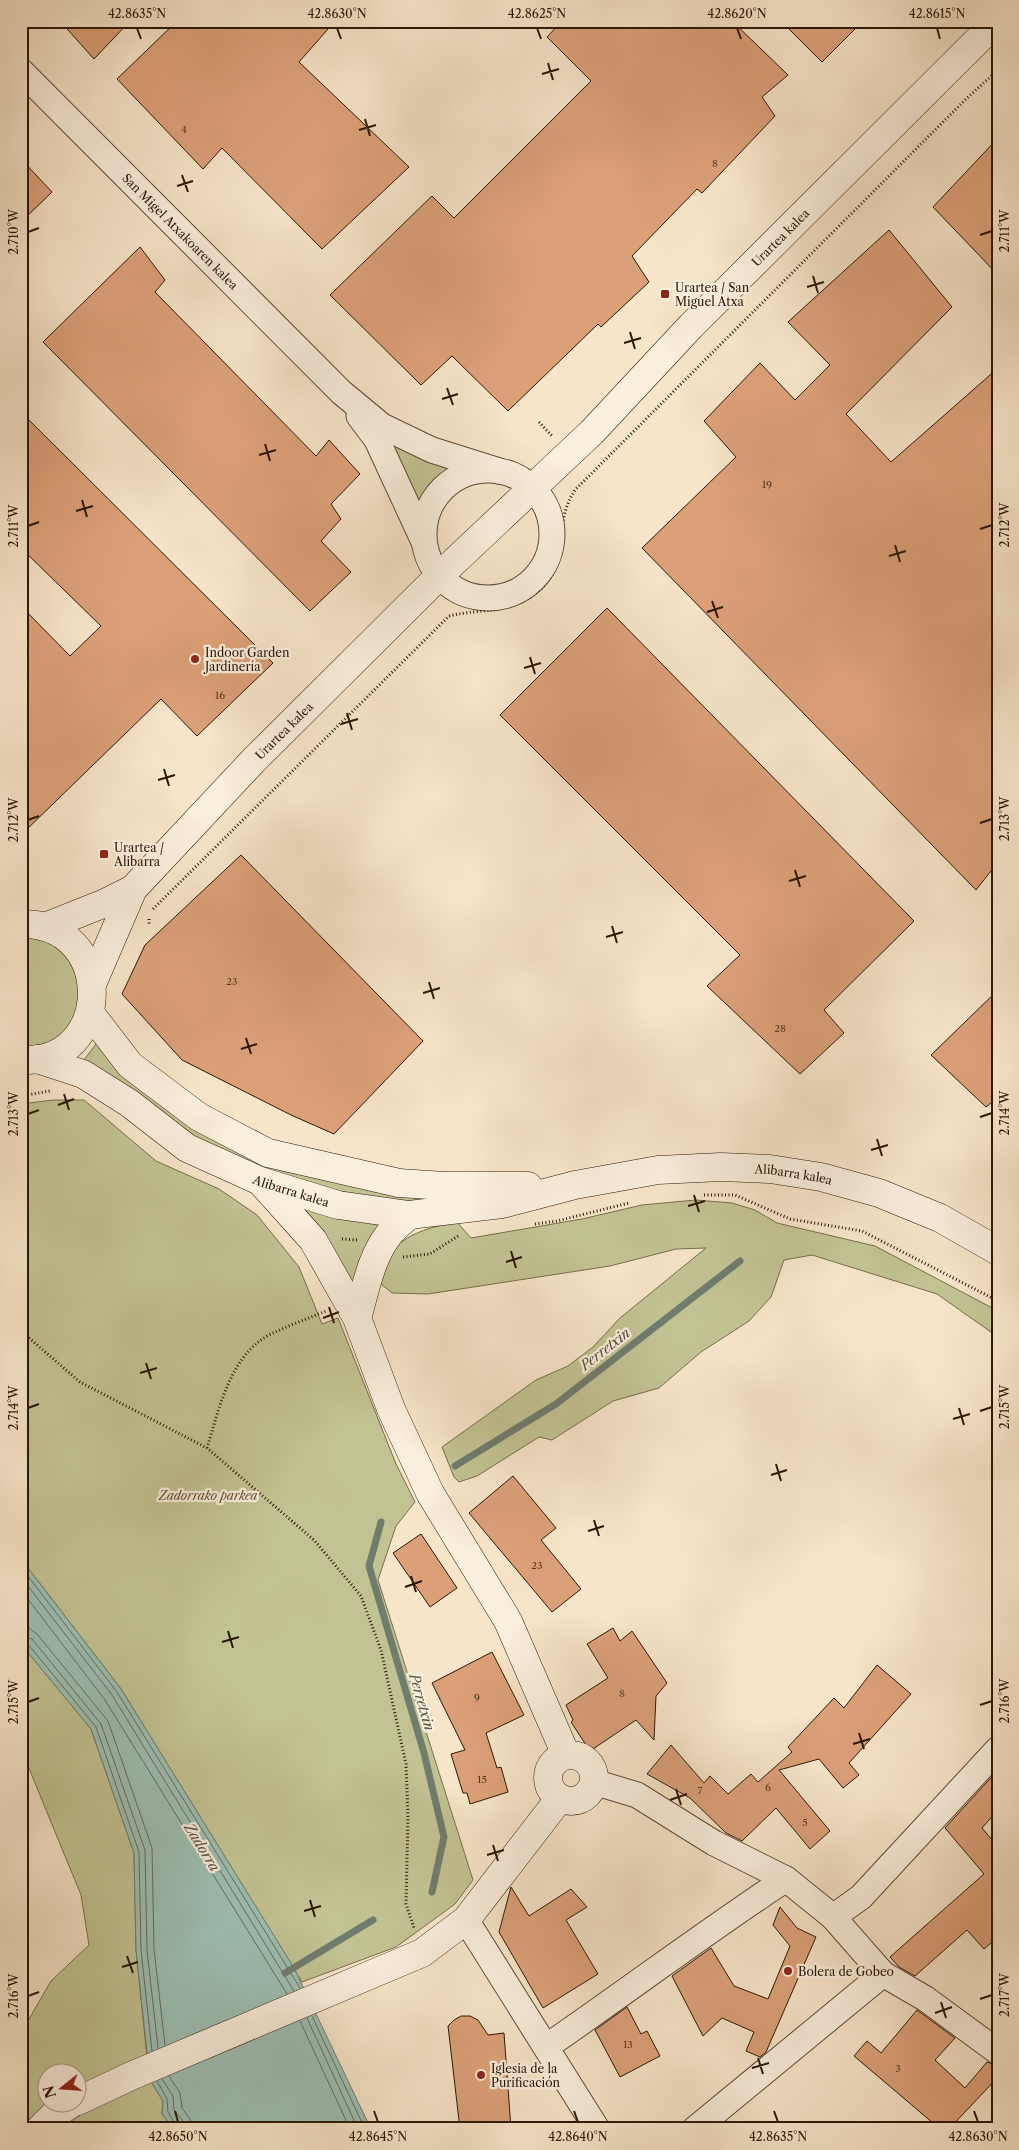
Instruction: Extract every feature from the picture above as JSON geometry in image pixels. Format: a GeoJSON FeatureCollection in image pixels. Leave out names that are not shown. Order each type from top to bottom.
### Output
{"type":"FeatureCollection","features":[{"type":"Feature","properties":{"kind":"street","name":"Urartea kalea"},"geometry":{"type":"LineString","coordinates":[[33,926],[99,906],[132,889],[253,761],[439,576],[592,432],[691,326],[991,28]]}},
{"type":"Feature","properties":{"kind":"street","name":"San Migel Atxakoaren kalea"},"geometry":{"type":"LineString","coordinates":[[21,71],[342,392],[382,426],[432,450],[499,471]]}},
{"type":"Feature","properties":{"kind":"street","name":"San Migel Atxakoaren kalea"},"geometry":{"type":"LineString","coordinates":[[342,392],[377,440],[425,544]]}},
{"type":"Feature","properties":{"kind":"street"},"geometry":{"type":"LineString","coordinates":[[478,470],[499,471],[518,477],[533,487],[544,504],[550,520],[552,538],[548,556],[540,571],[528,584],[513,593],[496,598],[478,597],[461,592],[439,576],[432,565],[425,544],[425,524],[431,505],[443,488],[459,476],[478,470]]}},
{"type":"Feature","properties":{"kind":"street","name":"Urartea kalea"},"geometry":{"type":"LineString","coordinates":[[93,982],[132,889]]}},
{"type":"Feature","properties":{"kind":"street"},"geometry":{"type":"LineString","coordinates":[[29,1060],[60,1051],[79,1035],[90,1013],[93,998],[93,982],[84,958],[68,939],[33,926]]}},
{"type":"Feature","properties":{"kind":"street","name":"Alibarra kalea"},"geometry":{"type":"LineString","coordinates":[[90,1013],[130,1065],[199,1117],[268,1152],[399,1183],[445,1186],[575,1185]]}},
{"type":"Feature","properties":{"kind":"street","name":"Alibarra kalea"},"geometry":{"type":"LineString","coordinates":[[29,1060],[84,1074],[129,1103],[186,1148],[260,1181],[338,1204],[409,1215],[502,1204],[575,1185],[658,1170],[721,1166],[770,1169],[821,1177],[879,1193],[940,1218],[998,1251]]}},
{"type":"Feature","properties":{"kind":"street"},"geometry":{"type":"LineString","coordinates":[[260,1181],[313,1240],[352,1309],[392,1409],[430,1494],[508,1621],[566,1755]]}},
{"type":"Feature","properties":{"kind":"street"},"geometry":{"type":"LineString","coordinates":[[352,1309],[387,1237],[409,1215]]}},
{"type":"Feature","properties":{"kind":"street"},"geometry":{"type":"LineString","coordinates":[[833,1918],[861,1897],[998,1749]]}},
{"type":"Feature","properties":{"kind":"street"},"geometry":{"type":"LineString","coordinates":[[566,1755],[581,1756],[592,1767],[594,1782],[590,1792],[581,1799],[570,1801],[560,1798],[550,1788],[548,1774],[554,1762],[566,1755]]}},
{"type":"Feature","properties":{"kind":"street"},"geometry":{"type":"LineString","coordinates":[[594,1782],[637,1795],[714,1842],[786,1879],[833,1918],[883,1974],[926,1999],[998,2052]]}},
{"type":"Feature","properties":{"kind":"street"},"geometry":{"type":"LineString","coordinates":[[88,2096],[131,2076],[422,1953],[466,1920],[560,1798]]}},
{"type":"Feature","properties":{"kind":"street"},"geometry":{"type":"LineString","coordinates":[[546,2047],[635,1986],[709,1930],[786,1879]]}},
{"type":"Feature","properties":{"kind":"street"},"geometry":{"type":"LineString","coordinates":[[466,1920],[597,2129]]}},
{"type":"Feature","properties":{"kind":"street"},"geometry":{"type":"LineString","coordinates":[[695,2129],[883,1974]]}},
{"type":"Feature","properties":{"kind":"street"},"geometry":{"type":"LineString","coordinates":[[40,2129],[59,2112]]}},
{"type":"Feature","properties":{"kind":"path"},"geometry":{"type":"LineString","coordinates":[[150,926],[148,914],[443,621],[449,616],[462,612],[499,610],[519,605],[531,598],[547,582],[556,569],[566,504],[575,490],[967,98],[998,70]]}},
{"type":"Feature","properties":{"kind":"path"},"geometry":{"type":"LineString","coordinates":[[207,1448],[221,1403],[241,1360],[268,1336],[352,1309]]}},
{"type":"Feature","properties":{"kind":"path"},"geometry":{"type":"LineString","coordinates":[[21,1331],[80,1382],[207,1448],[314,1540],[361,1596],[381,1650],[406,1764],[408,1817],[406,1904],[422,1953]]}},
{"type":"Feature","properties":{"kind":"green space"},"geometry":{"type":"Polygon","coordinates":[[[372,421],[460,464],[433,482],[423,494],[415,510],[372,421]]]}},
{"type":"Feature","properties":{"kind":"green space"},"geometry":{"type":"Polygon","coordinates":[[[21,935],[48,940],[62,946],[77,968],[83,988],[81,1005],[71,1026],[54,1041],[44,1046],[33,1048],[21,1048],[21,935]]]}},
{"type":"Feature","properties":{"kind":"green space"},"geometry":{"type":"Polygon","coordinates":[[[100,1039],[202,1125],[460,1193],[424,1205],[328,1194],[203,1147],[80,1065],[100,1039]]]}},
{"type":"Feature","properties":{"kind":"green space","name":"Zadorrako parkea"},"geometry":{"type":"Polygon","coordinates":[[[53,1100],[84,1100],[156,1161],[219,1189],[257,1215],[299,1267],[322,1324],[338,1318],[396,1464],[415,1502],[396,1526],[378,1580],[473,1880],[455,1904],[396,1947],[302,1982],[121,1689],[21,1559],[21,1104],[53,1100]]]}},
{"type":"Feature","properties":{"kind":"green space"},"geometry":{"type":"Polygon","coordinates":[[[291,1200],[387,1222],[355,1293],[291,1200]]]}},
{"type":"Feature","properties":{"kind":"green space"},"geometry":{"type":"Polygon","coordinates":[[[696,1200],[732,1203],[755,1210],[777,1223],[875,1246],[998,1311],[998,1337],[937,1294],[812,1255],[784,1260],[771,1297],[749,1321],[701,1352],[659,1388],[613,1401],[552,1440],[539,1437],[477,1476],[459,1482],[454,1477],[442,1447],[536,1380],[568,1366],[593,1347],[620,1318],[706,1248],[676,1249],[610,1266],[428,1294],[392,1293],[381,1284],[389,1256],[397,1246],[417,1233],[457,1222],[471,1238],[582,1219],[642,1205],[696,1200]]]}},
{"type":"Feature","properties":{"kind":"green space"},"geometry":{"type":"Polygon","coordinates":[[[21,1644],[91,1729],[134,1853],[136,1950],[147,2057],[88,2084],[88,2062],[38,2062],[38,2112],[41,2112],[22,2129],[21,2033],[51,1981],[89,1945],[81,1895],[21,1749],[21,1644]]]}},
{"type":"Feature","properties":{"kind":"green space"},"geometry":{"type":"Polygon","coordinates":[[[150,2080],[163,2101],[162,2114],[174,2129],[58,2129],[76,2113],[88,2112],[88,2108],[150,2080]]]}},
{"type":"Feature","properties":{"kind":"water","name":"Zadorra"},"geometry":{"type":"Polygon","coordinates":[[[21,1559],[121,1689],[294,1968],[371,2129],[174,2129],[162,2114],[163,2101],[150,2080],[136,1950],[134,1853],[91,1729],[21,1644],[21,1559]]]}},
{"type":"Feature","properties":{"kind":"building"},"geometry":{"type":"Polygon","coordinates":[[[60,21],[130,21],[94,59],[60,21]]]}},
{"type":"Feature","properties":{"kind":"building"},"geometry":{"type":"Polygon","coordinates":[[[177,21],[335,21],[299,62],[409,167],[322,249],[222,148],[203,169],[117,79],[177,21]]]}},
{"type":"Feature","properties":{"kind":"building"},"geometry":{"type":"Polygon","coordinates":[[[562,21],[732,21],[788,75],[762,97],[775,116],[702,193],[697,189],[632,256],[649,282],[601,327],[598,324],[508,411],[452,356],[421,385],[330,295],[432,196],[454,218],[591,81],[547,37],[562,21]]]}},
{"type":"Feature","properties":{"kind":"building"},"geometry":{"type":"Polygon","coordinates":[[[781,21],[863,21],[822,62],[781,21]]]}},
{"type":"Feature","properties":{"kind":"building"},"geometry":{"type":"Polygon","coordinates":[[[998,138],[998,275],[933,207],[998,138]]]}},
{"type":"Feature","properties":{"kind":"building"},"geometry":{"type":"Polygon","coordinates":[[[21,159],[52,192],[21,222],[21,159]]]}},
{"type":"Feature","properties":{"kind":"building"},"geometry":{"type":"Polygon","coordinates":[[[889,230],[952,307],[846,414],[891,462],[998,368],[998,862],[976,890],[642,548],[736,457],[704,421],[760,363],[795,400],[830,365],[788,322],[889,230]]]}},
{"type":"Feature","properties":{"kind":"building"},"geometry":{"type":"Polygon","coordinates":[[[140,247],[165,280],[155,292],[316,456],[329,440],[360,474],[331,504],[341,519],[321,541],[351,572],[310,611],[43,342],[140,247]]]}},
{"type":"Feature","properties":{"kind":"building"},"geometry":{"type":"Polygon","coordinates":[[[21,412],[273,663],[197,736],[161,699],[21,835],[21,606],[70,656],[101,626],[21,548],[21,412]]]}},
{"type":"Feature","properties":{"kind":"building"},"geometry":{"type":"Polygon","coordinates":[[[607,608],[914,921],[824,1010],[844,1033],[800,1074],[707,986],[740,955],[500,715],[607,608]]]}},
{"type":"Feature","properties":{"kind":"building"},"geometry":{"type":"Polygon","coordinates":[[[241,855],[423,1041],[334,1134],[291,1115],[182,1060],[122,994],[145,945],[241,855]]]}},
{"type":"Feature","properties":{"kind":"building"},"geometry":{"type":"Polygon","coordinates":[[[998,990],[998,1097],[986,1107],[931,1055],[998,990]]]}},
{"type":"Feature","properties":{"kind":"building"},"geometry":{"type":"Polygon","coordinates":[[[513,1476],[556,1528],[541,1540],[581,1589],[552,1612],[469,1513],[513,1476]]]}},
{"type":"Feature","properties":{"kind":"building"},"geometry":{"type":"Polygon","coordinates":[[[421,1534],[457,1588],[430,1607],[393,1553],[421,1534]]]}},
{"type":"Feature","properties":{"kind":"building"},"geometry":{"type":"Polygon","coordinates":[[[613,1628],[620,1641],[632,1631],[667,1683],[656,1696],[654,1740],[636,1720],[590,1751],[571,1722],[573,1720],[566,1705],[608,1678],[587,1644],[613,1628]]]}},
{"type":"Feature","properties":{"kind":"building"},"geometry":{"type":"Polygon","coordinates":[[[492,1652],[524,1715],[486,1733],[497,1768],[501,1767],[508,1792],[470,1804],[467,1793],[463,1793],[451,1754],[465,1750],[432,1683],[492,1652]]]}},
{"type":"Feature","properties":{"kind":"building"},"geometry":{"type":"Polygon","coordinates":[[[877,1665],[911,1694],[849,1763],[859,1775],[843,1788],[819,1759],[779,1770],[830,1831],[810,1849],[776,1808],[742,1841],[726,1833],[690,1798],[647,1774],[671,1745],[704,1783],[710,1776],[728,1794],[751,1774],[758,1782],[792,1752],[788,1747],[834,1698],[844,1708],[877,1665]]]}},
{"type":"Feature","properties":{"kind":"building"},"geometry":{"type":"Polygon","coordinates":[[[998,1770],[998,1810],[982,1828],[998,1847],[998,1937],[984,1949],[967,1930],[915,1976],[899,1967],[890,1957],[984,1874],[945,1828],[998,1770]]]}},
{"type":"Feature","properties":{"kind":"building"},"geometry":{"type":"Polygon","coordinates":[[[511,1887],[529,1916],[571,1889],[587,1907],[566,1920],[598,1974],[543,2008],[499,1932],[511,1887]]]}},
{"type":"Feature","properties":{"kind":"building"},"geometry":{"type":"Polygon","coordinates":[[[780,1907],[797,1928],[816,1937],[766,2052],[760,2057],[746,2051],[754,2032],[722,2018],[703,2036],[672,1976],[711,1948],[734,1986],[768,1999],[790,1946],[773,1925],[780,1907]]]}},
{"type":"Feature","properties":{"kind":"building"},"geometry":{"type":"Polygon","coordinates":[[[627,2007],[641,2034],[647,2031],[660,2056],[620,2077],[595,2030],[627,2007]]]}},
{"type":"Feature","properties":{"kind":"building"},"geometry":{"type":"Polygon","coordinates":[[[917,2010],[955,2038],[935,2060],[965,2088],[987,2062],[998,2066],[998,2077],[949,2129],[940,2129],[854,2056],[867,2041],[881,2053],[917,2010]]]}},
{"type":"Feature","properties":{"kind":"building","name":"Iglesia de la Purificación"},"geometry":{"type":"Polygon","coordinates":[[[461,2016],[470,2016],[478,2020],[488,2035],[504,2033],[511,2129],[460,2129],[448,2026],[461,2016]]]}},
{"type":"Feature","properties":{"kind":"waterway","name":"Perretxin"},"geometry":{"type":"LineString","coordinates":[[455,1466],[556,1404],[740,1261]]}},
{"type":"Feature","properties":{"kind":"waterway","name":"Perretxin"},"geometry":{"type":"LineString","coordinates":[[381,1522],[369,1566],[424,1753],[444,1837],[432,1892]]}},
{"type":"Feature","properties":{"kind":"waterway","name":"Perretxin"},"geometry":{"type":"LineString","coordinates":[[285,1973],[373,1920]]}},
{"type":"Feature","properties":{"kind":"place","name":"Urartea / San Miguel Atxa"},"geometry":{"type":"Point","coordinates":[665,294]}},
{"type":"Feature","properties":{"kind":"place","name":"Indoor Garden Jardinería"},"geometry":{"type":"Point","coordinates":[195,659]}},
{"type":"Feature","properties":{"kind":"place","name":"Urartea / Alibarra"},"geometry":{"type":"Point","coordinates":[104,854]}},
{"type":"Feature","properties":{"kind":"place","name":"Bolera de Gobeo"},"geometry":{"type":"Point","coordinates":[788,1971]}},
{"type":"Feature","properties":{"kind":"place","name":"Iglesia de la Purificación"},"geometry":{"type":"Point","coordinates":[481,2075]}}]}
